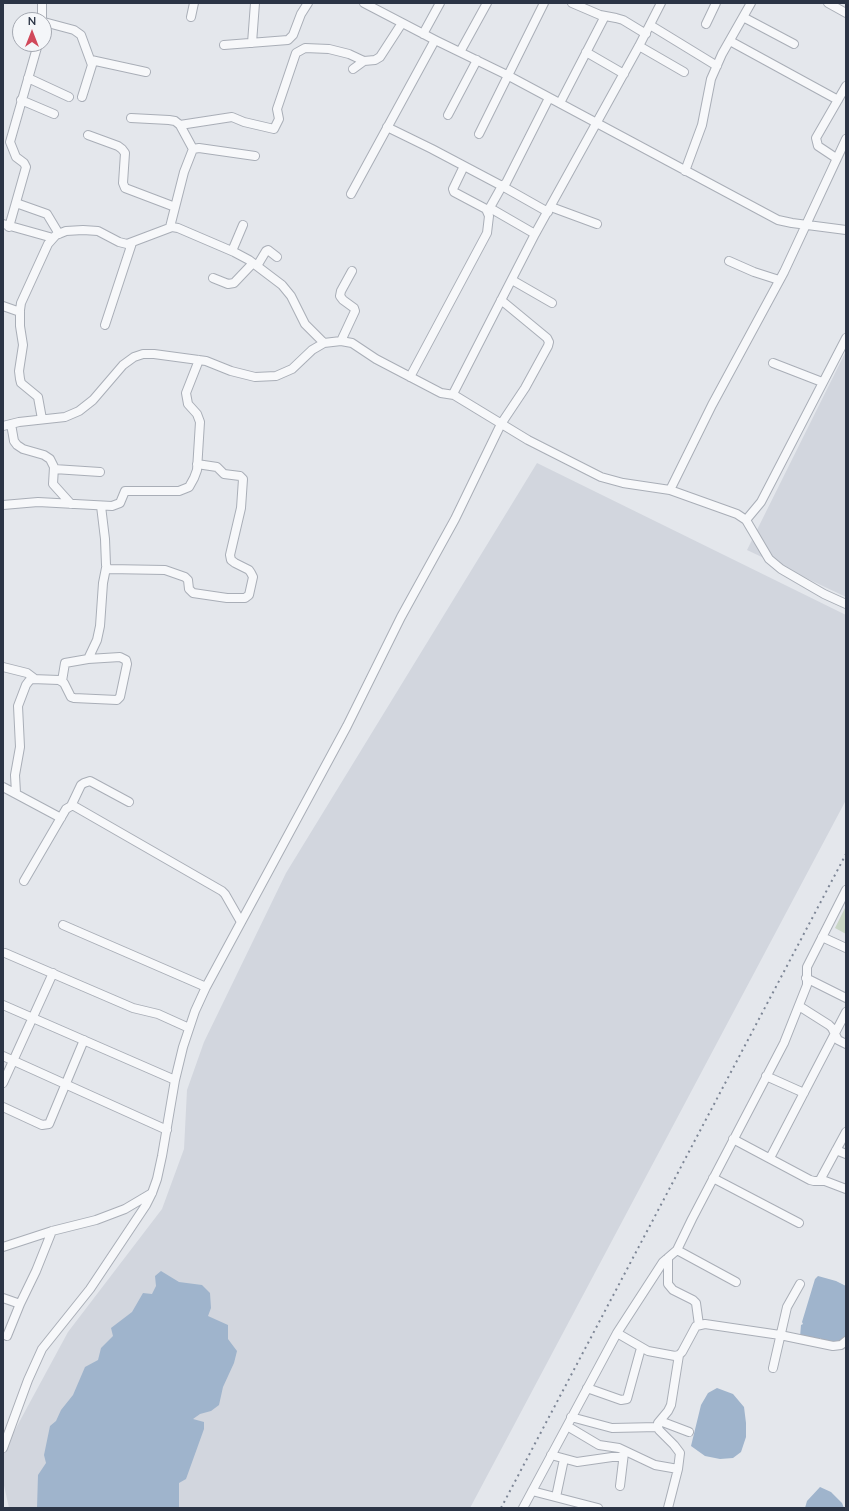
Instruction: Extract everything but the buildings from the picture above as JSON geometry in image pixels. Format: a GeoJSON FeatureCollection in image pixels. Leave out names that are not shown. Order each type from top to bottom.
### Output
{"type":"FeatureCollection","features":[{"type":"Feature","properties":{"kind":"street"},"geometry":{"type":"LineString","coordinates":[[191,17],[194,3]]}},
{"type":"Feature","properties":{"kind":"street"},"geometry":{"type":"LineString","coordinates":[[252,43],[255,3]]}},
{"type":"Feature","properties":{"kind":"street"},"geometry":{"type":"LineString","coordinates":[[180,125],[232,117],[244,122],[268,126],[274,129],[279,119],[277,109],[296,53],[291,38],[301,14],[308,3]]}},
{"type":"Feature","properties":{"kind":"street"},"geometry":{"type":"LineString","coordinates":[[364,3],[434,40],[508,75],[778,220],[846,230]]}},
{"type":"Feature","properties":{"kind":"street"},"geometry":{"type":"LineString","coordinates":[[423,34],[440,3]]}},
{"type":"Feature","properties":{"kind":"street"},"geometry":{"type":"LineString","coordinates":[[460,52],[487,3]]}},
{"type":"Feature","properties":{"kind":"street"},"geometry":{"type":"LineString","coordinates":[[479,134],[544,3]]}},
{"type":"Feature","properties":{"kind":"street"},"geometry":{"type":"LineString","coordinates":[[572,3],[605,16],[623,20],[646,34]]}},
{"type":"Feature","properties":{"kind":"street"},"geometry":{"type":"LineString","coordinates":[[454,395],[454,392],[535,234],[550,210],[646,34],[661,3]]}},
{"type":"Feature","properties":{"kind":"street"},"geometry":{"type":"LineString","coordinates":[[706,24],[716,3]]}},
{"type":"Feature","properties":{"kind":"street"},"geometry":{"type":"LineString","coordinates":[[685,171],[702,125],[711,79],[751,3]]}},
{"type":"Feature","properties":{"kind":"street"},"geometry":{"type":"LineString","coordinates":[[828,3],[846,13]]}},
{"type":"Feature","properties":{"kind":"street"},"geometry":{"type":"LineString","coordinates":[[560,103],[605,16]]}},
{"type":"Feature","properties":{"kind":"street"},"geometry":{"type":"LineString","coordinates":[[743,17],[794,44]]}},
{"type":"Feature","properties":{"kind":"street"},"geometry":{"type":"LineString","coordinates":[[296,53],[305,48],[329,50],[348,54],[364,61],[375,60],[380,57],[402,23]]}},
{"type":"Feature","properties":{"kind":"street"},"geometry":{"type":"LineString","coordinates":[[52,24],[79,33],[92,60],[92,69],[82,97]]}},
{"type":"Feature","properties":{"kind":"street"},"geometry":{"type":"LineString","coordinates":[[650,25],[717,66]]}},
{"type":"Feature","properties":{"kind":"street"},"geometry":{"type":"LineString","coordinates":[[224,46],[283,41],[291,38]]}},
{"type":"Feature","properties":{"kind":"street"},"geometry":{"type":"LineString","coordinates":[[351,194],[434,40]]}},
{"type":"Feature","properties":{"kind":"street"},"geometry":{"type":"LineString","coordinates":[[730,41],[838,100]]}},
{"type":"Feature","properties":{"kind":"street"},"geometry":{"type":"LineString","coordinates":[[639,46],[684,72]]}},
{"type":"Feature","properties":{"kind":"street"},"geometry":{"type":"LineString","coordinates":[[36,52],[11,138],[10,145],[16,157],[24,163],[26,167],[16,203],[6,226],[56,236]]}},
{"type":"Feature","properties":{"kind":"street"},"geometry":{"type":"LineString","coordinates":[[586,52],[624,74]]}},
{"type":"Feature","properties":{"kind":"street"},"geometry":{"type":"LineString","coordinates":[[92,60],[146,72]]}},
{"type":"Feature","properties":{"kind":"street"},"geometry":{"type":"LineString","coordinates":[[448,115],[477,60]]}},
{"type":"Feature","properties":{"kind":"street"},"geometry":{"type":"LineString","coordinates":[[353,69],[364,61]]}},
{"type":"Feature","properties":{"kind":"street"},"geometry":{"type":"LineString","coordinates":[[28,78],[69,97]]}},
{"type":"Feature","properties":{"kind":"street"},"geometry":{"type":"LineString","coordinates":[[836,158],[818,146],[816,138],[846,86]]}},
{"type":"Feature","properties":{"kind":"street"},"geometry":{"type":"LineString","coordinates":[[410,377],[485,240],[489,227],[489,210],[502,186],[506,183],[549,98]]}},
{"type":"Feature","properties":{"kind":"street"},"geometry":{"type":"LineString","coordinates":[[21,100],[54,114]]}},
{"type":"Feature","properties":{"kind":"street"},"geometry":{"type":"LineString","coordinates":[[131,118],[169,120],[175,122],[180,125],[193,149],[184,172],[170,227]]}},
{"type":"Feature","properties":{"kind":"street"},"geometry":{"type":"LineString","coordinates":[[387,127],[550,210],[597,224]]}},
{"type":"Feature","properties":{"kind":"street"},"geometry":{"type":"LineString","coordinates":[[88,135],[118,146],[122,149],[125,154],[123,183],[125,188],[175,207]]}},
{"type":"Feature","properties":{"kind":"street"},"geometry":{"type":"LineString","coordinates":[[3,146],[11,138]]}},
{"type":"Feature","properties":{"kind":"street"},"geometry":{"type":"LineString","coordinates":[[670,490],[712,405],[780,280],[846,139]]}},
{"type":"Feature","properties":{"kind":"street"},"geometry":{"type":"LineString","coordinates":[[193,149],[199,148],[255,156]]}},
{"type":"Feature","properties":{"kind":"street"},"geometry":{"type":"LineString","coordinates":[[464,166],[453,188],[453,191],[535,234]]}},
{"type":"Feature","properties":{"kind":"street"},"geometry":{"type":"LineString","coordinates":[[16,203],[47,214],[56,236]]}},
{"type":"Feature","properties":{"kind":"street"},"geometry":{"type":"LineString","coordinates":[[232,251],[243,225]]}},
{"type":"Feature","properties":{"kind":"street"},"geometry":{"type":"LineString","coordinates":[[42,419],[38,397],[22,383],[20,379],[19,371],[23,341],[20,326],[21,303],[48,244],[56,236],[66,231],[98,231],[123,244],[132,243],[170,227],[178,228],[232,251],[255,264],[282,285],[290,296],[305,324],[324,343]]}},
{"type":"Feature","properties":{"kind":"street"},"geometry":{"type":"LineString","coordinates":[[105,325],[132,243]]}},
{"type":"Feature","properties":{"kind":"street"},"geometry":{"type":"LineString","coordinates":[[213,278],[228,284],[234,283],[255,264],[266,251],[277,257]]}},
{"type":"Feature","properties":{"kind":"street"},"geometry":{"type":"LineString","coordinates":[[730,261],[754,272],[780,280]]}},
{"type":"Feature","properties":{"kind":"street"},"geometry":{"type":"LineString","coordinates":[[341,341],[355,311],[354,308],[340,296],[341,291],[352,271]]}},
{"type":"Feature","properties":{"kind":"street"},"geometry":{"type":"LineString","coordinates":[[512,280],[552,303]]}},
{"type":"Feature","properties":{"kind":"street"},"geometry":{"type":"LineString","coordinates":[[3,1448],[28,1380],[42,1349],[90,1289],[152,1193],[157,1180],[175,1080],[189,1028],[206,987],[347,726],[401,616],[455,519],[501,424],[525,388],[548,342],[547,338],[502,300]]}},
{"type":"Feature","properties":{"kind":"street"},"geometry":{"type":"LineString","coordinates":[[3,306],[20,312]]}},
{"type":"Feature","properties":{"kind":"street"},"geometry":{"type":"LineString","coordinates":[[746,520],[761,502],[846,338]]}},
{"type":"Feature","properties":{"kind":"street"},"geometry":{"type":"LineString","coordinates":[[71,504],[54,487],[52,482],[54,469],[53,464],[47,457],[23,449],[17,445],[7,425],[19,422],[66,417],[79,412],[93,400],[123,365],[134,357],[143,354],[154,354],[206,361],[231,371],[256,377],[276,376],[292,369],[312,350],[324,343],[341,341],[352,343],[376,359],[440,393],[454,395],[528,440],[601,477],[623,483],[670,490],[737,514],[746,520],[769,559],[781,569],[824,594],[846,604]]}},
{"type":"Feature","properties":{"kind":"street"},"geometry":{"type":"LineString","coordinates":[[3,505],[38,502],[112,506],[118,505],[123,493],[128,491],[180,491],[189,487],[194,478],[197,464],[199,418],[188,404],[186,393],[199,360]]}},
{"type":"Feature","properties":{"kind":"street"},"geometry":{"type":"LineString","coordinates":[[773,363],[822,382]]}},
{"type":"Feature","properties":{"kind":"street"},"geometry":{"type":"LineString","coordinates":[[106,568],[110,570],[165,570],[185,577],[188,580],[189,589],[194,593],[242,599],[248,596],[252,577],[251,573],[249,570],[231,560],[230,555],[240,508],[243,479],[240,476],[224,474],[217,467],[197,464]]}},
{"type":"Feature","properties":{"kind":"street"},"geometry":{"type":"LineString","coordinates":[[54,469],[100,472]]}},
{"type":"Feature","properties":{"kind":"street"},"geometry":{"type":"LineString","coordinates":[[88,659],[99,634],[103,583],[106,568],[105,539],[101,506]]}},
{"type":"Feature","properties":{"kind":"street"},"geometry":{"type":"LineString","coordinates":[[120,657],[126,660],[127,664],[119,699],[72,698],[62,681],[65,663],[88,659],[120,657]]}},
{"type":"Feature","properties":{"kind":"street"},"geometry":{"type":"LineString","coordinates":[[3,667],[27,673],[35,679]]}},
{"type":"Feature","properties":{"kind":"street"},"geometry":{"type":"LineString","coordinates":[[16,793],[15,775],[20,747],[18,706],[26,685],[29,681],[35,679],[62,681]]}},
{"type":"Feature","properties":{"kind":"street"},"geometry":{"type":"LineString","coordinates":[[24,881],[66,809],[71,806],[81,785],[84,782],[90,781],[129,802]]}},
{"type":"Feature","properties":{"kind":"street"},"geometry":{"type":"LineString","coordinates":[[3,787],[61,818]]}},
{"type":"Feature","properties":{"kind":"street"},"geometry":{"type":"LineString","coordinates":[[71,806],[77,807],[222,890],[241,922]]}},
{"type":"Feature","properties":{"kind":"street"},"geometry":{"type":"LineString","coordinates":[[523,1508],[617,1333],[663,1262],[677,1250],[733,1139],[784,1043],[807,985],[807,967],[846,890]]}},
{"type":"Feature","properties":{"kind":"street"},"geometry":{"type":"LineString","coordinates":[[63,925],[206,987]]}},
{"type":"Feature","properties":{"kind":"street"},"geometry":{"type":"LineString","coordinates":[[822,936],[846,948]]}},
{"type":"Feature","properties":{"kind":"street"},"geometry":{"type":"LineString","coordinates":[[6,953],[132,1008],[158,1014],[189,1028]]}},
{"type":"Feature","properties":{"kind":"street"},"geometry":{"type":"LineString","coordinates":[[3,1083],[52,973]]}},
{"type":"Feature","properties":{"kind":"street"},"geometry":{"type":"LineString","coordinates":[[806,978],[846,998]]}},
{"type":"Feature","properties":{"kind":"street"},"geometry":{"type":"LineString","coordinates":[[3,1005],[175,1080]]}},
{"type":"Feature","properties":{"kind":"street"},"geometry":{"type":"LineString","coordinates":[[799,1006],[832,1028],[838,1040],[846,1044]]}},
{"type":"Feature","properties":{"kind":"street"},"geometry":{"type":"LineString","coordinates":[[770,1158],[846,1012]]}},
{"type":"Feature","properties":{"kind":"street"},"geometry":{"type":"LineString","coordinates":[[3,1107],[42,1125],[47,1125],[50,1122],[84,1040]]}},
{"type":"Feature","properties":{"kind":"street"},"geometry":{"type":"LineString","coordinates":[[3,1056],[167,1130]]}},
{"type":"Feature","properties":{"kind":"street"},"geometry":{"type":"LineString","coordinates":[[766,1076],[804,1093]]}},
{"type":"Feature","properties":{"kind":"street"},"geometry":{"type":"LineString","coordinates":[[820,1180],[846,1132]]}},
{"type":"Feature","properties":{"kind":"street"},"geometry":{"type":"LineString","coordinates":[[733,1139],[810,1180],[820,1180],[846,1188]]}},
{"type":"Feature","properties":{"kind":"street"},"geometry":{"type":"LineString","coordinates":[[836,1150],[846,1154]]}},
{"type":"Feature","properties":{"kind":"street"},"geometry":{"type":"LineString","coordinates":[[713,1178],[800,1223]]}},
{"type":"Feature","properties":{"kind":"street"},"geometry":{"type":"LineString","coordinates":[[3,1246],[52,1231],[96,1220],[125,1209],[152,1193]]}},
{"type":"Feature","properties":{"kind":"street"},"geometry":{"type":"LineString","coordinates":[[7,1336],[52,1231]]}},
{"type":"Feature","properties":{"kind":"street"},"geometry":{"type":"LineString","coordinates":[[677,1250],[736,1282]]}},
{"type":"Feature","properties":{"kind":"street"},"geometry":{"type":"LineString","coordinates":[[668,1258],[668,1284],[673,1290],[696,1303],[699,1324]]}},
{"type":"Feature","properties":{"kind":"street"},"geometry":{"type":"LineString","coordinates":[[773,1368],[788,1304],[800,1284]]}},
{"type":"Feature","properties":{"kind":"street"},"geometry":{"type":"LineString","coordinates":[[3,1298],[20,1304]]}},
{"type":"Feature","properties":{"kind":"street"},"geometry":{"type":"LineString","coordinates":[[668,1508],[678,1469],[680,1453],[659,1430],[659,1424],[671,1404],[679,1356],[693,1330],[699,1324],[780,1335],[833,1346],[841,1345],[846,1341]]}},
{"type":"Feature","properties":{"kind":"street"},"geometry":{"type":"LineString","coordinates":[[617,1333],[641,1348],[653,1353],[679,1356]]}},
{"type":"Feature","properties":{"kind":"street"},"geometry":{"type":"LineString","coordinates":[[587,1388],[621,1400],[627,1399],[641,1348]]}},
{"type":"Feature","properties":{"kind":"street"},"geometry":{"type":"LineString","coordinates":[[571,1418],[612,1428],[659,1424],[689,1432]]}},
{"type":"Feature","properties":{"kind":"street"},"geometry":{"type":"LineString","coordinates":[[567,1426],[599,1445],[655,1464],[678,1469]]}},
{"type":"Feature","properties":{"kind":"street"},"geometry":{"type":"LineString","coordinates":[[551,1455],[577,1462],[623,1454]]}},
{"type":"Feature","properties":{"kind":"street"},"geometry":{"type":"LineString","coordinates":[[620,1486],[623,1454]]}},
{"type":"Feature","properties":{"kind":"street"},"geometry":{"type":"LineString","coordinates":[[556,1497],[564,1459]]}},
{"type":"Feature","properties":{"kind":"street"},"geometry":{"type":"LineString","coordinates":[[532,1491],[598,1508]]}},
{"type":"Feature","properties":{"kind":"shaded area"},"geometry":{"type":"Polygon","coordinates":[[[846,351],[846,597],[747,550],[846,351]]]}},
{"type":"Feature","properties":{"kind":"shaded area"},"geometry":{"type":"Polygon","coordinates":[[[537,463],[846,615],[846,800],[470,1508],[9,1508],[3,1481],[3,1452],[68,1332],[162,1209],[184,1149],[187,1090],[204,1042],[286,873],[537,463]]]}},
{"type":"Feature","properties":{"kind":"green space"},"geometry":{"type":"Polygon","coordinates":[[[846,906],[846,934],[835,928],[846,906]]]}},
{"type":"Feature","properties":{"kind":"water"},"geometry":{"type":"Polygon","coordinates":[[[161,1271],[179,1282],[202,1285],[210,1293],[211,1308],[208,1316],[228,1325],[228,1339],[237,1351],[234,1363],[223,1387],[219,1405],[211,1411],[200,1414],[193,1419],[204,1422],[204,1429],[186,1479],[179,1483],[179,1508],[37,1508],[38,1475],[46,1463],[44,1455],[50,1426],[56,1421],[61,1410],[73,1395],[85,1367],[98,1360],[101,1348],[113,1336],[111,1328],[132,1312],[143,1293],[152,1294],[156,1286],[155,1276],[161,1271]]]}},
{"type":"Feature","properties":{"kind":"water"},"geometry":{"type":"Polygon","coordinates":[[[818,1276],[836,1281],[846,1286],[846,1338],[837,1343],[821,1340],[821,1338],[813,1339],[800,1337],[801,1325],[803,1324],[802,1322],[815,1279],[818,1276]]]}},
{"type":"Feature","properties":{"kind":"water"},"geometry":{"type":"Polygon","coordinates":[[[717,1388],[733,1394],[744,1407],[746,1437],[741,1452],[733,1458],[720,1459],[705,1456],[691,1446],[701,1405],[708,1393],[717,1388]]]}},
{"type":"Feature","properties":{"kind":"water"},"geometry":{"type":"Polygon","coordinates":[[[820,1487],[831,1492],[842,1503],[844,1508],[805,1508],[807,1501],[820,1487]]]}},
{"type":"Feature","properties":{"kind":"railway"},"geometry":{"type":"LineString","coordinates":[[501,1508],[846,854]]}}]}
